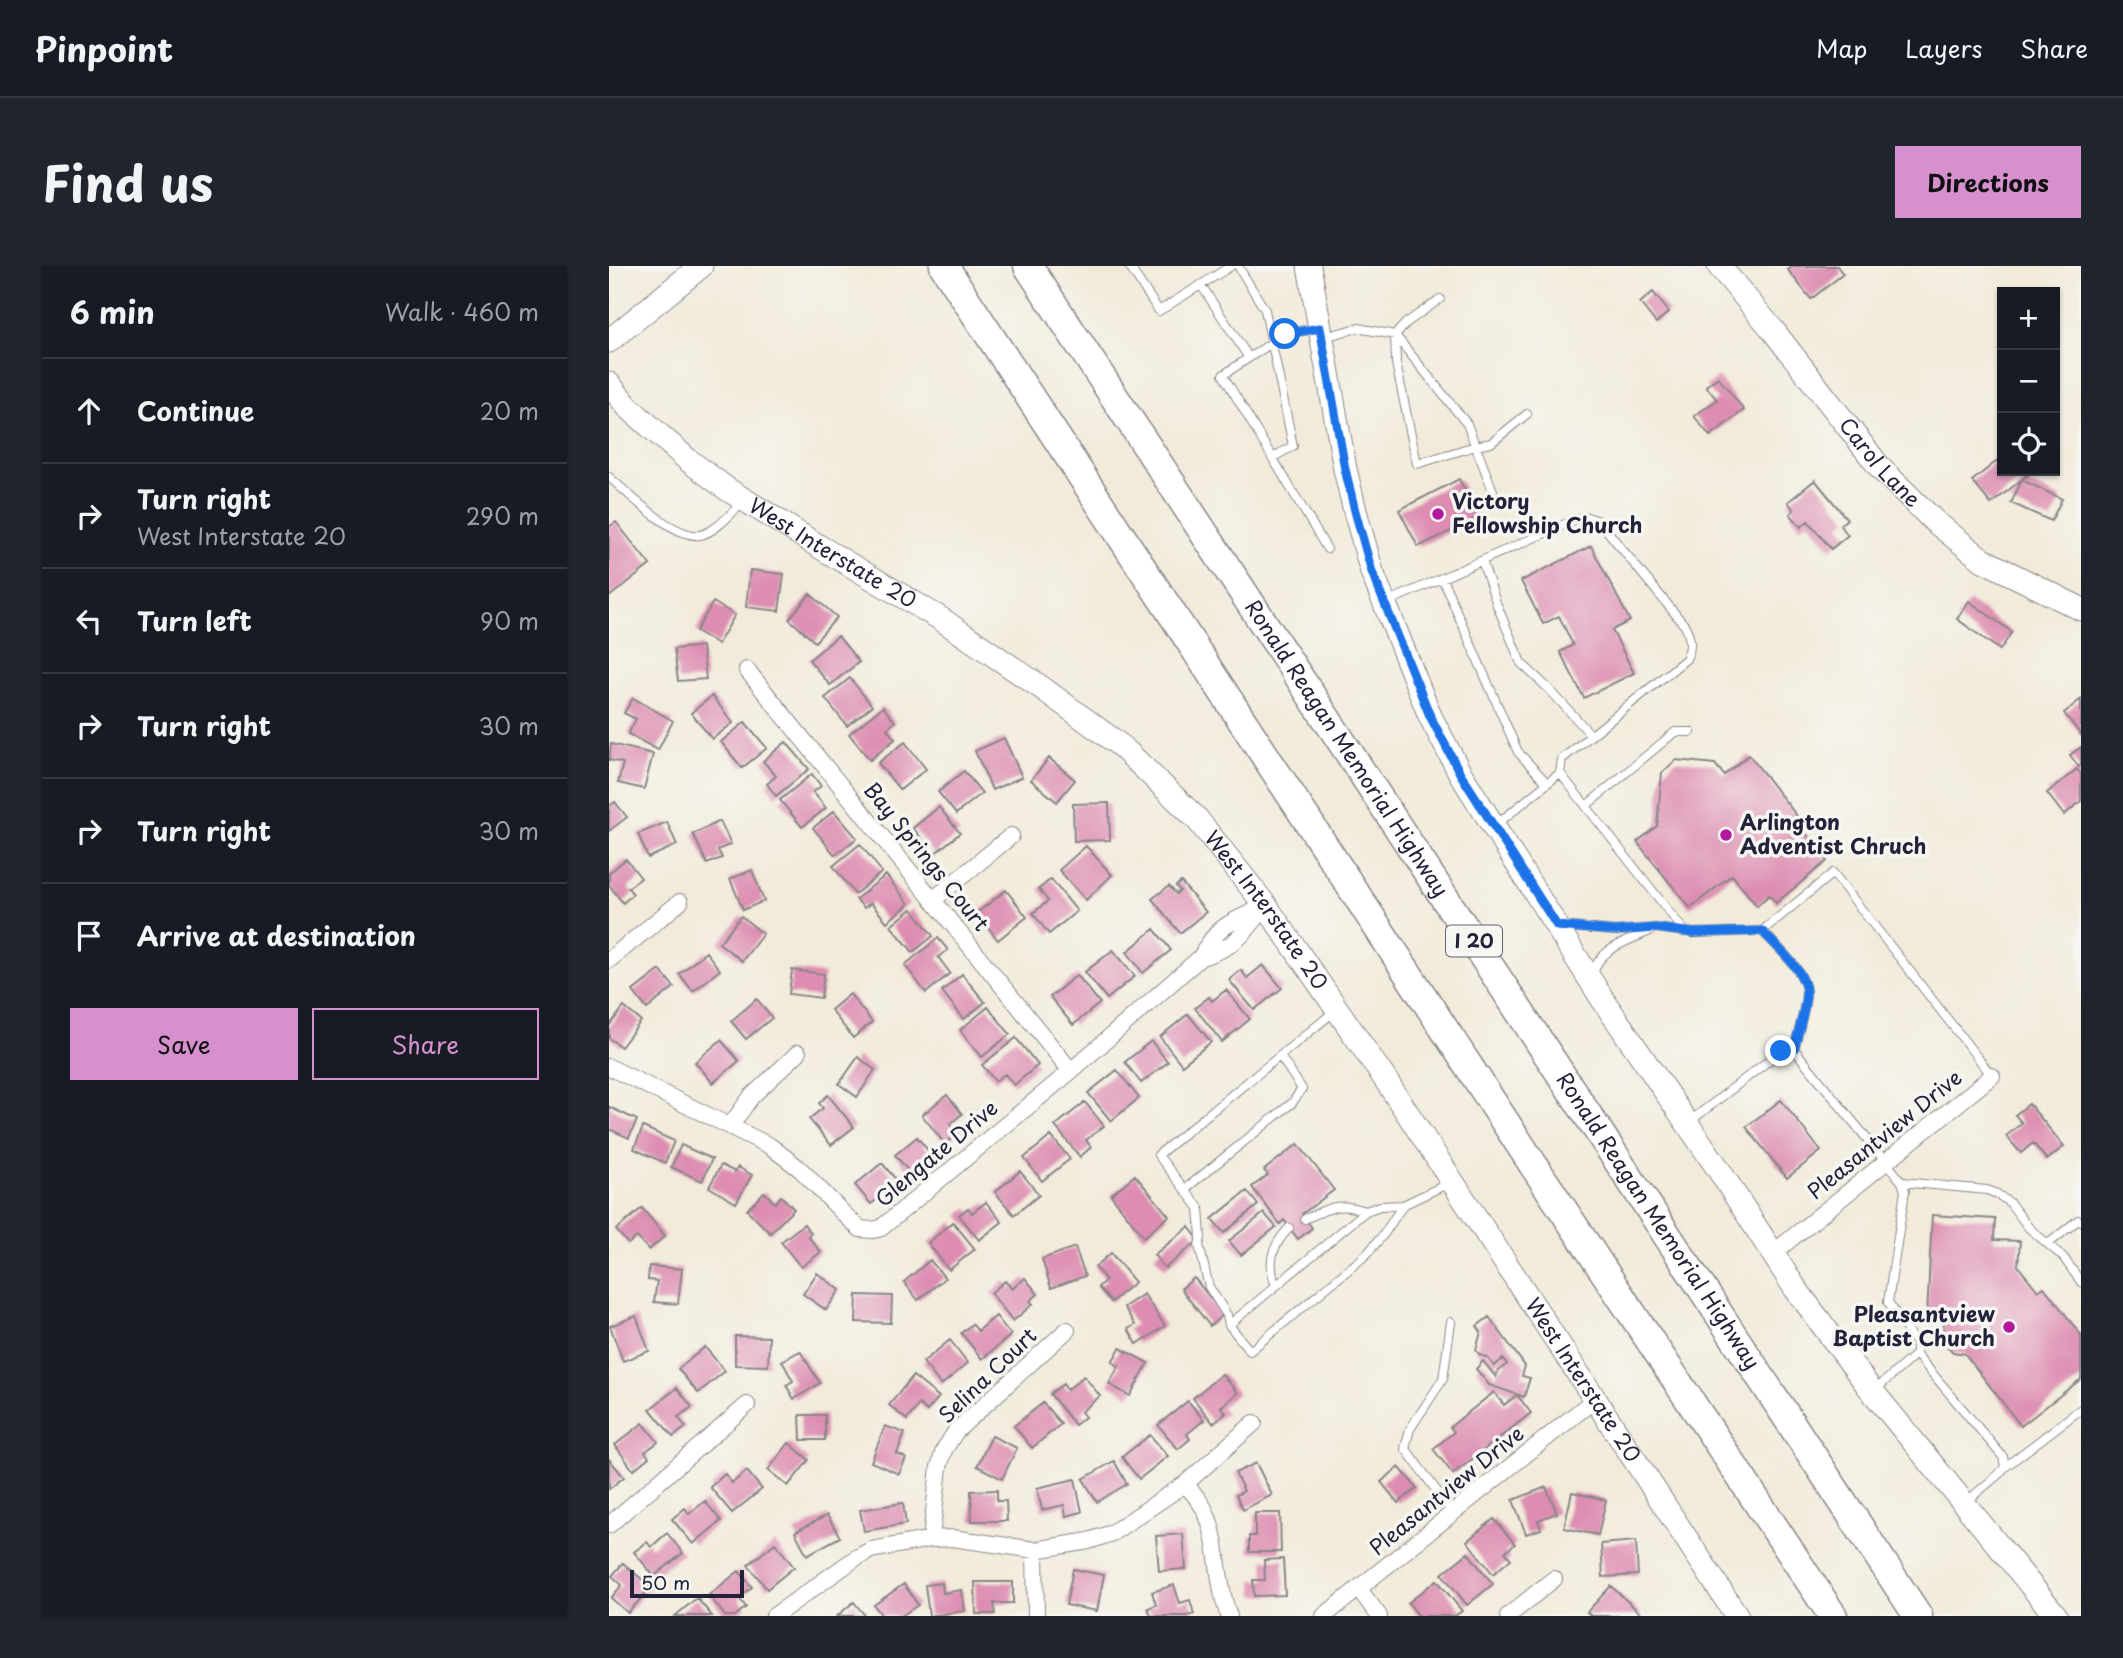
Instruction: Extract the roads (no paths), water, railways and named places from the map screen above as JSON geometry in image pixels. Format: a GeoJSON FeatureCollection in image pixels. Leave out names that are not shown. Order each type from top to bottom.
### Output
{"type":"FeatureCollection","features":[{"type":"Feature","properties":{"kind":"highway"},"geometry":{"type":"LineString","coordinates":[[944,266],[1833,1616]]}},
{"type":"Feature","properties":{"kind":"highway","name":"Ronald Reagan Memorial Highway"},"geometry":{"type":"LineString","coordinates":[[1028,266],[1918,1616]]}},
{"type":"Feature","properties":{"kind":"main road"},"geometry":{"type":"LineString","coordinates":[[609,341],[701,266]]}},
{"type":"Feature","properties":{"kind":"main road"},"geometry":{"type":"LineString","coordinates":[[1309,266],[1355,511],[1372,572],[1430,716],[1460,773],[1596,988],[1772,1254],[1873,1392],[2056,1616]]}},
{"type":"Feature","properties":{"kind":"main road","name":"Carol Lane"},"geometry":{"type":"LineString","coordinates":[[1719,266],[1772,329],[1881,469],[1934,522],[1983,560],[2081,610]]}},
{"type":"Feature","properties":{"kind":"main road","name":"West Interstate 20"},"geometry":{"type":"LineString","coordinates":[[609,384],[635,413],[688,460],[745,500],[941,619],[1042,688],[1121,747],[1196,819],[1265,906],[1337,1010],[1737,1616]]}},
{"type":"Feature","properties":{"kind":"main road"},"geometry":{"type":"LineString","coordinates":[[609,411],[635,413]]}},
{"type":"Feature","properties":{"kind":"street","name":"Bay Springs Court"},"geometry":{"type":"LineString","coordinates":[[747,670],[1071,1071]]}},
{"type":"Feature","properties":{"kind":"street"},"geometry":{"type":"LineString","coordinates":[[933,900],[1011,836]]}},
{"type":"Feature","properties":{"kind":"street"},"geometry":{"type":"LineString","coordinates":[[609,960],[680,902]]}},
{"type":"Feature","properties":{"kind":"street","name":"Glengate Drive"},"geometry":{"type":"LineString","coordinates":[[609,1067],[770,1146],[800,1169],[860,1229],[873,1230],[881,1228],[1071,1071],[1201,957],[1210,939],[1225,926],[1265,906]]}},
{"type":"Feature","properties":{"kind":"street","name":"Glengate Drive"},"geometry":{"type":"LineString","coordinates":[[1201,957],[1221,952],[1245,932],[1265,906]]}},
{"type":"Feature","properties":{"kind":"street"},"geometry":{"type":"LineString","coordinates":[[1225,926],[1236,940]]}},
{"type":"Feature","properties":{"kind":"street"},"geometry":{"type":"LineString","coordinates":[[731,1125],[751,1097],[797,1053]]}},
{"type":"Feature","properties":{"kind":"street","name":"Pleasantview Drive"},"geometry":{"type":"LineString","coordinates":[[1772,1254],[1992,1076]]}},
{"type":"Feature","properties":{"kind":"street","name":"Selina Court"},"geometry":{"type":"LineString","coordinates":[[931,1539],[939,1467],[944,1450],[956,1431],[1067,1330]]}},
{"type":"Feature","properties":{"kind":"street","name":"Pleasantview Drive"},"geometry":{"type":"LineString","coordinates":[[1324,1616],[1595,1399]]}},
{"type":"Feature","properties":{"kind":"street"},"geometry":{"type":"LineString","coordinates":[[609,1525],[747,1405]]}},
{"type":"Feature","properties":{"kind":"street"},"geometry":{"type":"LineString","coordinates":[[774,1616],[871,1550],[952,1538],[1035,1550],[1089,1541],[1112,1533],[1185,1484],[1254,1423]]}},
{"type":"Feature","properties":{"kind":"street"},"geometry":{"type":"LineString","coordinates":[[1185,1484],[1207,1513],[1214,1538],[1224,1604],[1229,1616]]}},
{"type":"Feature","properties":{"kind":"street"},"geometry":{"type":"LineString","coordinates":[[1035,1550],[1036,1616]]}},
{"type":"Feature","properties":{"kind":"street"},"geometry":{"type":"LineString","coordinates":[[1508,1616],[1553,1579]]}},
{"type":"Feature","properties":{"kind":"street"},"geometry":{"type":"LineString","coordinates":[[1359,1589],[1379,1616]]}},
{"type":"Feature","properties":{"kind":"lane"},"geometry":{"type":"LineString","coordinates":[[1129,266],[1159,311],[1231,266]]}},
{"type":"Feature","properties":{"kind":"lane"},"geometry":{"type":"LineString","coordinates":[[1238,266],[1265,310],[1293,446],[1272,458]]}},
{"type":"Feature","properties":{"kind":"lane"},"geometry":{"type":"LineString","coordinates":[[1201,285],[1249,358]]}},
{"type":"Feature","properties":{"kind":"lane"},"geometry":{"type":"LineString","coordinates":[[1440,299],[1406,323],[1395,335],[1396,363],[1417,464],[1491,443],[1527,414]]}},
{"type":"Feature","properties":{"kind":"lane"},"geometry":{"type":"LineString","coordinates":[[1327,549],[1223,375],[1285,334],[1358,328],[1395,335],[1467,424],[1493,491]]}},
{"type":"Feature","properties":{"kind":"lane"},"geometry":{"type":"LineString","coordinates":[[609,477],[659,518],[688,534],[701,535],[713,529],[745,500]]}},
{"type":"Feature","properties":{"kind":"lane"},"geometry":{"type":"LineString","coordinates":[[1385,603],[1579,518],[1587,517],[1599,521],[1689,634],[1691,643],[1686,659],[1562,759],[1560,773],[1494,826]]}},
{"type":"Feature","properties":{"kind":"lane"},"geometry":{"type":"LineString","coordinates":[[1482,561],[1521,663],[1591,735]]}},
{"type":"Feature","properties":{"kind":"lane"},"geometry":{"type":"LineString","coordinates":[[1442,578],[1518,752],[1547,783]]}},
{"type":"Feature","properties":{"kind":"lane"},"geometry":{"type":"LineString","coordinates":[[1586,806],[1675,732],[1691,732]]}},
{"type":"Feature","properties":{"kind":"lane"},"geometry":{"type":"LineString","coordinates":[[1560,773],[1685,932]]}},
{"type":"Feature","properties":{"kind":"lane"},"geometry":{"type":"LineString","coordinates":[[1557,926],[1615,931],[1656,928],[1685,932],[1762,931],[1832,873],[1992,1076]]}},
{"type":"Feature","properties":{"kind":"lane"},"geometry":{"type":"LineString","coordinates":[[1596,988],[1594,970],[1604,955],[1656,928]]}},
{"type":"Feature","properties":{"kind":"lane"},"geometry":{"type":"LineString","coordinates":[[1762,931],[1800,974],[1807,991],[1794,1049]]}},
{"type":"Feature","properties":{"kind":"lane"},"geometry":{"type":"LineString","coordinates":[[1337,1010],[1159,1155],[1199,1208],[1199,1245],[1209,1287],[1227,1315],[1229,1325],[1250,1351],[1366,1255],[1403,1205]]}},
{"type":"Feature","properties":{"kind":"lane"},"geometry":{"type":"LineString","coordinates":[[1687,1124],[1781,1051],[1794,1049]]}},
{"type":"Feature","properties":{"kind":"lane"},"geometry":{"type":"LineString","coordinates":[[1794,1049],[1902,1182],[1905,1191],[1888,1302],[1916,1344],[1916,1354],[2003,1457],[2005,1467]]}},
{"type":"Feature","properties":{"kind":"lane"},"geometry":{"type":"LineString","coordinates":[[1185,1189],[1292,1103],[1302,1090],[1280,1056]]}},
{"type":"Feature","properties":{"kind":"lane"},"geometry":{"type":"LineString","coordinates":[[1229,1325],[1366,1211],[1380,1206],[1403,1205],[1452,1182]]}},
{"type":"Feature","properties":{"kind":"lane"},"geometry":{"type":"LineString","coordinates":[[1902,1182],[1987,1190],[1997,1194],[2010,1203],[2037,1236],[2063,1257],[2081,1282]]}},
{"type":"Feature","properties":{"kind":"lane"},"geometry":{"type":"LineString","coordinates":[[1305,1219],[1329,1208],[1348,1206],[1366,1211]]}},
{"type":"Feature","properties":{"kind":"lane"},"geometry":{"type":"LineString","coordinates":[[2048,1244],[2078,1220],[2081,1221]]}},
{"type":"Feature","properties":{"kind":"lane"},"geometry":{"type":"LineString","coordinates":[[1276,1286],[1270,1265],[1280,1237],[1290,1228]]}},
{"type":"Feature","properties":{"kind":"lane"},"geometry":{"type":"LineString","coordinates":[[1451,1322],[1443,1379],[1410,1429],[1405,1448],[1453,1513]]}},
{"type":"Feature","properties":{"kind":"lane"},"geometry":{"type":"LineString","coordinates":[[1873,1392],[1916,1354]]}},
{"type":"Feature","properties":{"kind":"lane"},"geometry":{"type":"LineString","coordinates":[[1964,1503],[2005,1467],[2081,1409]]}},
{"type":"Feature","properties":{"kind":"place","name":"Victory Fellowship Church"},"geometry":{"type":"Point","coordinates":[1438,514]}},
{"type":"Feature","properties":{"kind":"place","name":"Arlington Adventist Chruch"},"geometry":{"type":"Point","coordinates":[1726,835]}},
{"type":"Feature","properties":{"kind":"place","name":"Pleasantview Baptist Church"},"geometry":{"type":"Point","coordinates":[2009,1327]}}]}
